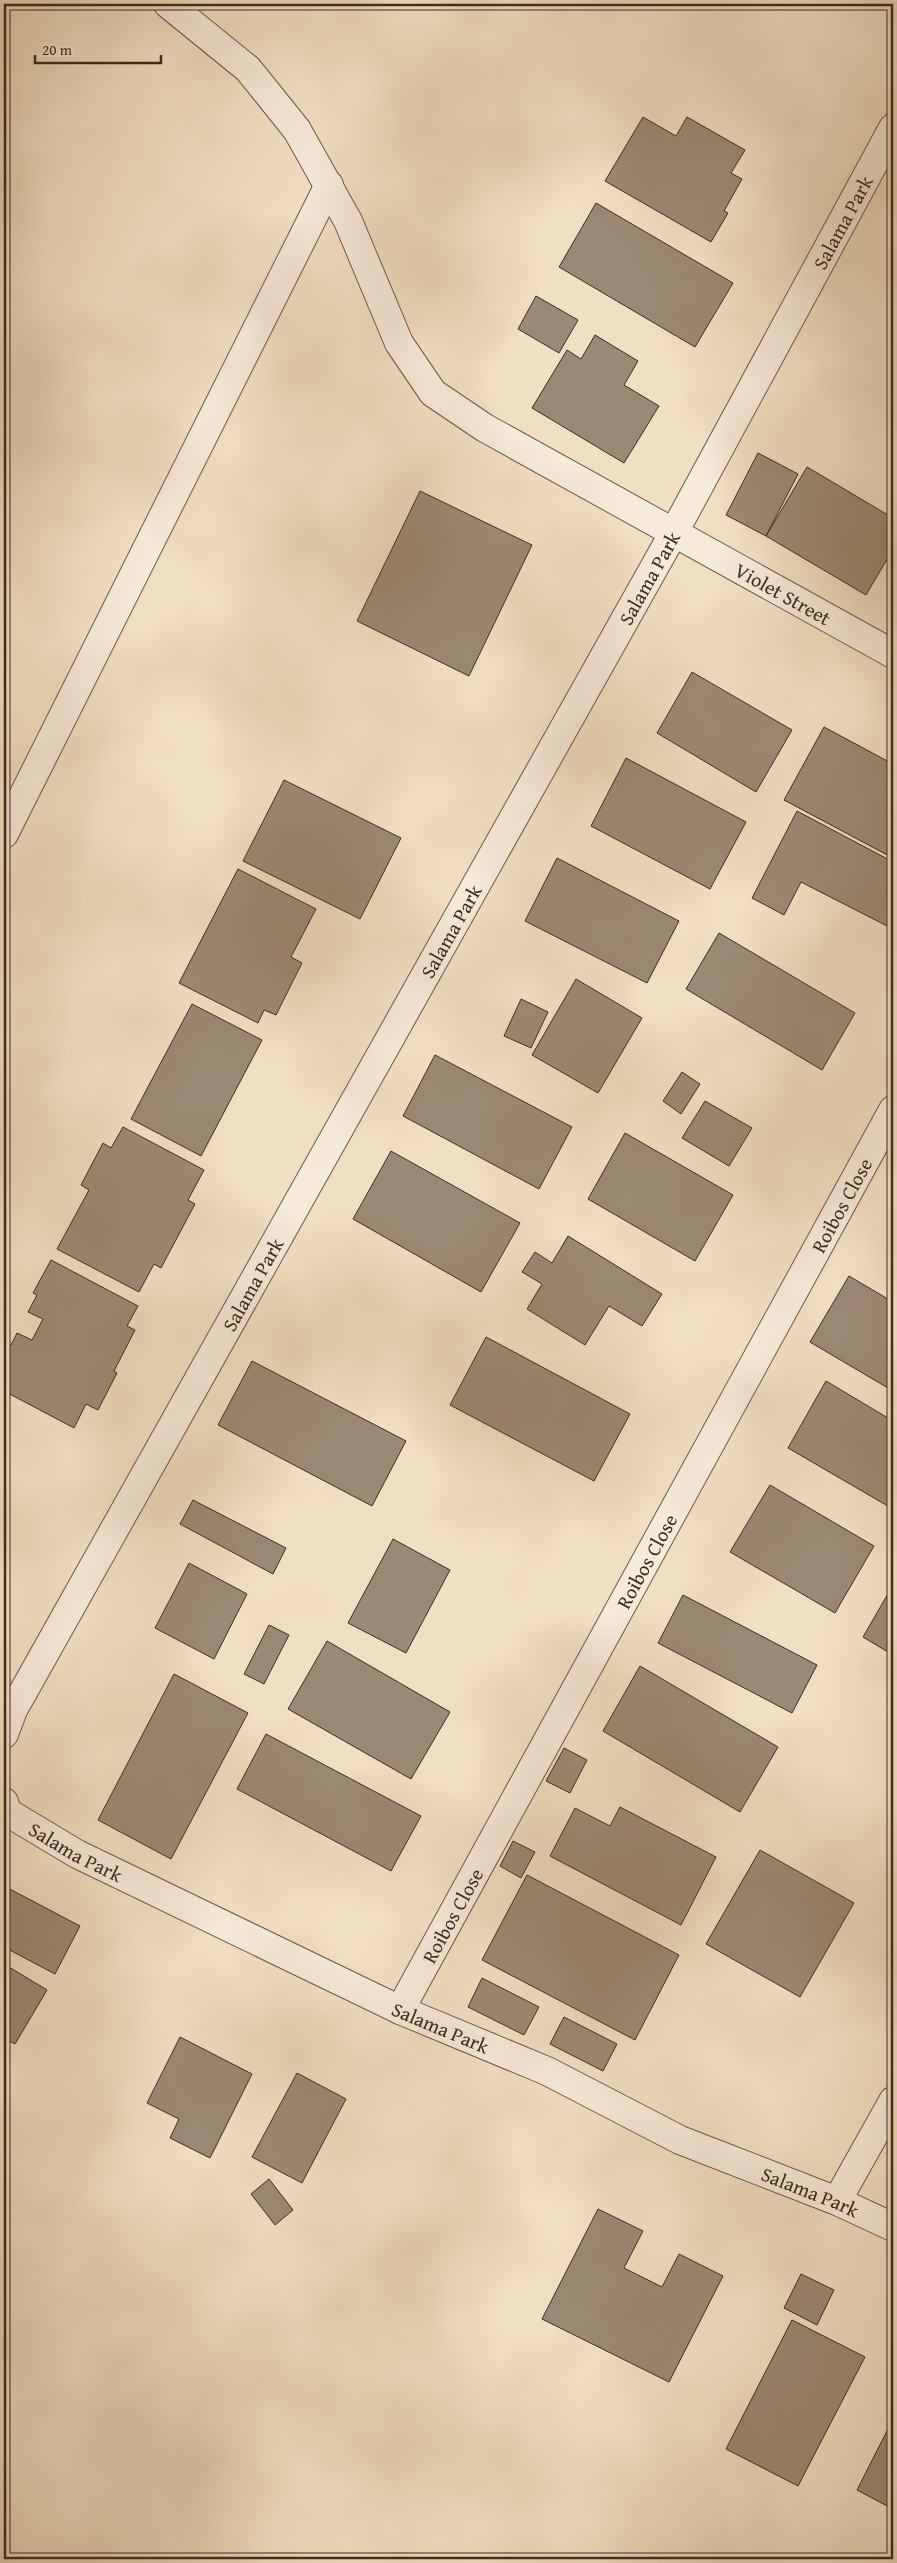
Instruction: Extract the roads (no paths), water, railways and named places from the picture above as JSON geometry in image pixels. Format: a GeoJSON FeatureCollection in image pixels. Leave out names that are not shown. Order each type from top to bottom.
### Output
{"type":"FeatureCollection","features":[{"type":"Feature","properties":{"kind":"street","name":"Violet Street"},"geometry":{"type":"LineString","coordinates":[[168,4],[248,69],[297,130],[348,221],[399,343],[433,393],[484,428],[893,654]]}},
{"type":"Feature","properties":{"kind":"street","name":"Salama Park"},"geometry":{"type":"LineString","coordinates":[[4,1734],[13,1710],[673,534],[893,128]]}},
{"type":"Feature","properties":{"kind":"street"},"geometry":{"type":"LineString","coordinates":[[4,834],[329,185]]}},
{"type":"Feature","properties":{"kind":"street","name":"Roibos Close"},"geometry":{"type":"LineString","coordinates":[[400,2010],[893,1110]]}},
{"type":"Feature","properties":{"kind":"street","name":"Salama Park"},"geometry":{"type":"LineString","coordinates":[[4,1802],[7,1812],[77,1854],[400,2010],[547,2070],[680,2140],[837,2201],[893,2227]]}},
{"type":"Feature","properties":{"kind":"street"},"geometry":{"type":"LineString","coordinates":[[837,2201],[893,2101]]}}]}
